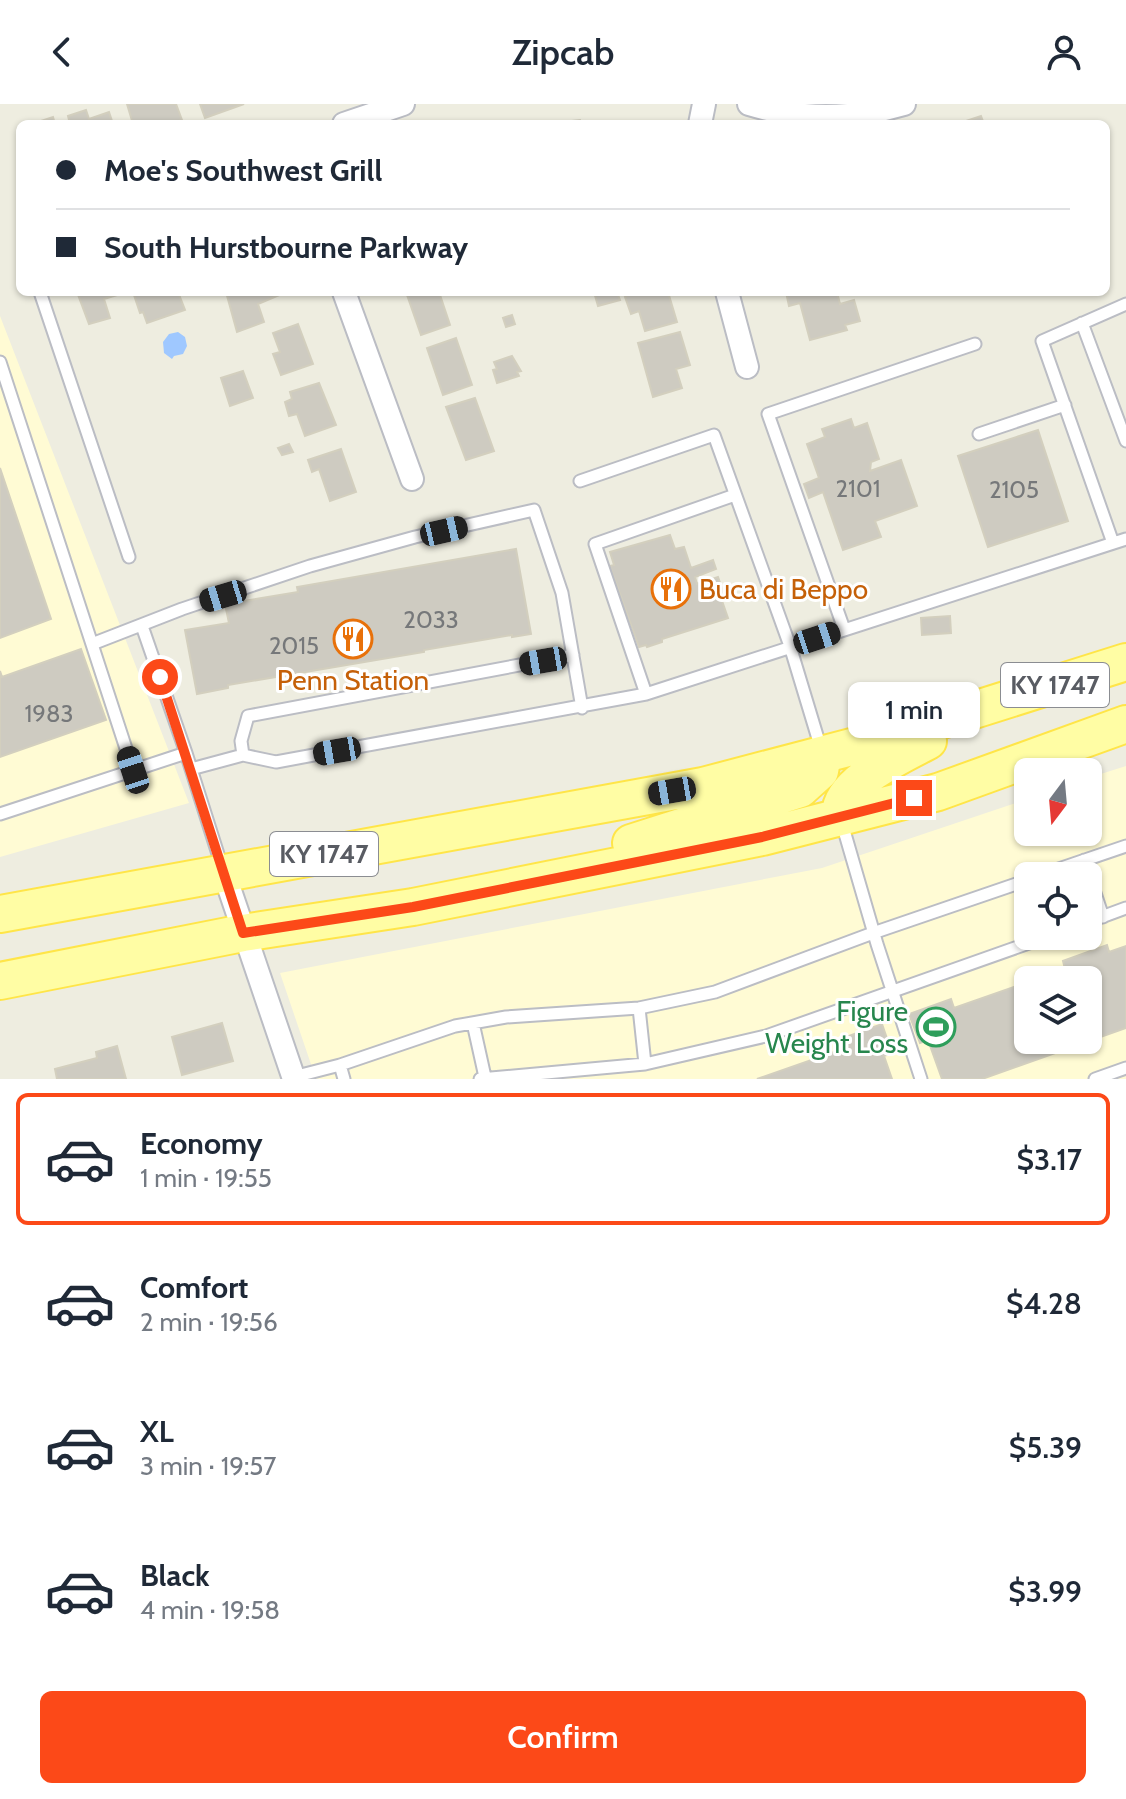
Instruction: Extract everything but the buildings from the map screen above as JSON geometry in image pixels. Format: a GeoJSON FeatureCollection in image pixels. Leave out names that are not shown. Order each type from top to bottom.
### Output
{"type":"FeatureCollection","features":[{"type":"Feature","properties":{"kind":"main road","name":"KY 1747"},"geometry":{"type":"LineString","coordinates":[[0,914],[703,786],[985,708],[1126,662]]}},
{"type":"Feature","properties":{"kind":"main road"},"geometry":{"type":"LineString","coordinates":[[841,817],[839,809],[845,795],[875,770],[985,708]]}},
{"type":"Feature","properties":{"kind":"main road","name":"KY 1747"},"geometry":{"type":"LineString","coordinates":[[0,981],[243,933],[413,907],[762,837],[938,792],[1126,724]]}},
{"type":"Feature","properties":{"kind":"main road"},"geometry":{"type":"LineString","coordinates":[[474,893],[800,789],[820,771],[823,755]]}},
{"type":"Feature","properties":{"kind":"street"},"geometry":{"type":"LineString","coordinates":[[356,120],[403,104]]}},
{"type":"Feature","properties":{"kind":"street"},"geometry":{"type":"LineString","coordinates":[[749,104],[775,112],[821,118],[845,117],[904,104]]}},
{"type":"Feature","properties":{"kind":"street"},"geometry":{"type":"LineString","coordinates":[[345,296],[412,479]]}},
{"type":"Feature","properties":{"kind":"street"},"geometry":{"type":"LineString","coordinates":[[728,296],[747,367]]}},
{"type":"Feature","properties":{"kind":"street"},"geometry":{"type":"LineString","coordinates":[[224,873],[294,1078]]}},
{"type":"Feature","properties":{"kind":"lane"},"geometry":{"type":"LineString","coordinates":[[41,296],[129,557]]}},
{"type":"Feature","properties":{"kind":"lane"},"geometry":{"type":"LineString","coordinates":[[1113,543],[1042,341],[1126,304]]}},
{"type":"Feature","properties":{"kind":"lane"},"geometry":{"type":"LineString","coordinates":[[1082,323],[1126,441]]}},
{"type":"Feature","properties":{"kind":"lane"},"geometry":{"type":"LineString","coordinates":[[844,629],[768,414],[975,344]]}},
{"type":"Feature","properties":{"kind":"lane"},"geometry":{"type":"LineString","coordinates":[[0,362],[133,770]]}},
{"type":"Feature","properties":{"kind":"lane"},"geometry":{"type":"LineString","coordinates":[[979,434],[1065,405]]}},
{"type":"Feature","properties":{"kind":"lane"},"geometry":{"type":"LineString","coordinates":[[580,481],[714,435],[790,646],[823,755]]}},
{"type":"Feature","properties":{"kind":"lane"},"geometry":{"type":"LineString","coordinates":[[646,694],[595,544],[735,495]]}},
{"type":"Feature","properties":{"kind":"lane"},"geometry":{"type":"LineString","coordinates":[[92,644],[182,609],[310,566],[415,537],[534,510],[562,593],[582,708]]}},
{"type":"Feature","properties":{"kind":"lane"},"geometry":{"type":"LineString","coordinates":[[191,769],[243,755],[276,762],[646,694],[1126,539]]}},
{"type":"Feature","properties":{"kind":"lane"},"geometry":{"type":"LineString","coordinates":[[142,626],[224,873]]}},
{"type":"Feature","properties":{"kind":"lane"},"geometry":{"type":"LineString","coordinates":[[243,755],[241,741],[248,716],[573,655]]}},
{"type":"Feature","properties":{"kind":"lane"},"geometry":{"type":"LineString","coordinates":[[0,814],[186,753]]}},
{"type":"Feature","properties":{"kind":"lane"},"geometry":{"type":"LineString","coordinates":[[841,817],[873,933],[921,1079]]}},
{"type":"Feature","properties":{"kind":"lane"},"geometry":{"type":"LineString","coordinates":[[1078,862],[1126,846]]}},
{"type":"Feature","properties":{"kind":"lane"},"geometry":{"type":"LineString","coordinates":[[1084,860],[1103,917],[1126,908]]}},
{"type":"Feature","properties":{"kind":"lane"},"geometry":{"type":"LineString","coordinates":[[294,1078],[455,1026],[506,1017],[639,1008],[715,992],[1014,885]]}},
{"type":"Feature","properties":{"kind":"lane"},"geometry":{"type":"LineString","coordinates":[[473,1023],[483,1078],[645,1064],[766,1036],[1014,949]]}},
{"type":"Feature","properties":{"kind":"lane"},"geometry":{"type":"LineString","coordinates":[[639,1008],[645,1064]]}},
{"type":"Feature","properties":{"kind":"lane"},"geometry":{"type":"LineString","coordinates":[[340,1065],[344,1079]]}},
{"type":"Feature","properties":{"kind":"lane"},"geometry":{"type":"LineString","coordinates":[[1095,1079],[1126,1068]]}},
{"type":"Feature","properties":{"kind":"shaded area"},"geometry":{"type":"Polygon","coordinates":[[[0,316],[189,803],[0,857],[0,316]]]}},
{"type":"Feature","properties":{"kind":"shaded area"},"geometry":{"type":"Polygon","coordinates":[[[1126,766],[1126,1079],[316,1079],[280,973],[822,868],[1014,804],[1014,846],[1102,846],[1102,774],[1126,766]]]}},
{"type":"Feature","properties":{"kind":"water"},"geometry":{"type":"Polygon","coordinates":[[[178,332],[185,337],[187,346],[183,354],[172,359],[164,353],[163,342],[169,334],[178,332]]]}},
{"type":"Feature","properties":{"kind":"place","name":"Buca di Beppo"},"geometry":{"type":"Point","coordinates":[671,589]}},
{"type":"Feature","properties":{"kind":"place","name":"Penn Station"},"geometry":{"type":"Point","coordinates":[353,639]}},
{"type":"Feature","properties":{"kind":"place","name":"Figure Weight Loss"},"geometry":{"type":"Point","coordinates":[936,1027]}},
{"type":"Feature","properties":{"kind":"route"},"geometry":{"type":"LineString","coordinates":[[160,677],[243,933],[413,907],[762,837],[914,798]]}}]}
